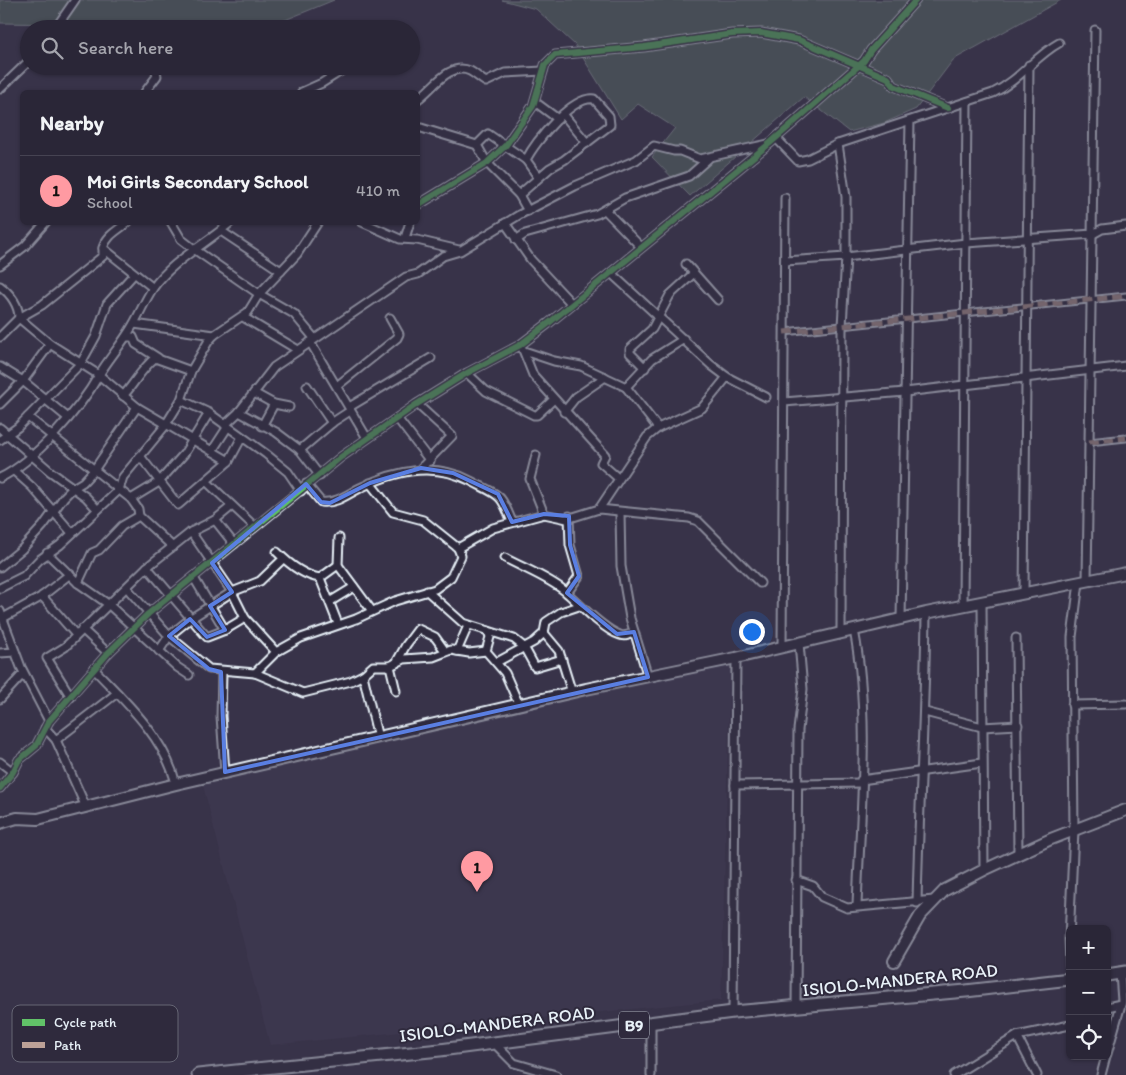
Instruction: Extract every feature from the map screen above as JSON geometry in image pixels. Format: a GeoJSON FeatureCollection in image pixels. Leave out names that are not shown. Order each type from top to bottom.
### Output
{"type":"FeatureCollection","features":[{"type":"Feature","properties":{"kind":"highway","name":"ISIOLO-MANDERA ROAD"},"geometry":{"type":"LineString","coordinates":[[198,1075],[440,1050],[733,1012],[1066,979]]}},
{"type":"Feature","properties":{"kind":"main road"},"geometry":{"type":"LineString","coordinates":[[0,823],[17,818],[38,819],[85,805],[519,704],[736,658],[926,613],[1126,573]]}},
{"type":"Feature","properties":{"kind":"main road"},"geometry":{"type":"LineString","coordinates":[[894,961],[920,916],[945,890],[1018,854],[1126,810]]}},
{"type":"Feature","properties":{"kind":"street"},"geometry":{"type":"LineString","coordinates":[[61,20],[75,0]]}},
{"type":"Feature","properties":{"kind":"street"},"geometry":{"type":"LineString","coordinates":[[0,788],[13,772],[19,760],[36,746],[47,724],[108,653],[148,614],[194,578],[254,526],[301,491],[306,484],[320,476],[341,456],[416,404],[467,373],[522,348],[571,303],[612,274],[641,248],[769,144],[859,65],[916,0]]}},
{"type":"Feature","properties":{"kind":"street"},"geometry":{"type":"LineString","coordinates":[[1070,925],[1074,830],[1072,638],[1083,582],[1089,442],[1095,30]]}},
{"type":"Feature","properties":{"kind":"street"},"geometry":{"type":"LineString","coordinates":[[420,204],[460,182],[487,163],[506,145],[521,126],[535,102],[543,70],[551,58],[561,53],[599,52],[700,37],[761,33],[799,40],[888,78],[894,86],[948,108]]}},
{"type":"Feature","properties":{"kind":"street"},"geometry":{"type":"LineString","coordinates":[[776,138],[798,161],[808,159],[838,144],[1001,89],[1059,42]]}},
{"type":"Feature","properties":{"kind":"street"},"geometry":{"type":"LineString","coordinates":[[1024,593],[1029,65]]}},
{"type":"Feature","properties":{"kind":"street"},"geometry":{"type":"LineString","coordinates":[[0,89],[20,70]]}},
{"type":"Feature","properties":{"kind":"street"},"geometry":{"type":"LineString","coordinates":[[420,97],[440,78],[459,70],[470,71],[486,82],[505,73],[543,70]]}},
{"type":"Feature","properties":{"kind":"street"},"geometry":{"type":"LineString","coordinates":[[146,90],[157,75]]}},
{"type":"Feature","properties":{"kind":"street"},"geometry":{"type":"LineString","coordinates":[[306,90],[335,75]]}},
{"type":"Feature","properties":{"kind":"street"},"geometry":{"type":"LineString","coordinates":[[518,195],[538,177],[587,143],[611,122],[599,103],[590,99],[561,116],[540,137],[526,160]]}},
{"type":"Feature","properties":{"kind":"street"},"geometry":{"type":"LineString","coordinates":[[535,102],[561,116],[587,143]]}},
{"type":"Feature","properties":{"kind":"street"},"geometry":{"type":"LineString","coordinates":[[963,606],[967,102]]}},
{"type":"Feature","properties":{"kind":"street"},"geometry":{"type":"LineString","coordinates":[[901,619],[910,121]]}},
{"type":"Feature","properties":{"kind":"street"},"geometry":{"type":"LineString","coordinates":[[420,128],[477,145],[487,163],[518,195],[528,211]]}},
{"type":"Feature","properties":{"kind":"street"},"geometry":{"type":"LineString","coordinates":[[477,145],[487,134],[526,160],[538,177]]}},
{"type":"Feature","properties":{"kind":"street"},"geometry":{"type":"LineString","coordinates":[[212,451],[226,426],[240,412],[274,367],[406,278],[418,274],[443,256],[460,251],[528,211],[583,183],[636,160],[654,146],[680,151],[700,159],[748,147],[769,144]]}},
{"type":"Feature","properties":{"kind":"street"},"geometry":{"type":"LineString","coordinates":[[838,144],[846,197],[846,258],[842,326],[842,633]]}},
{"type":"Feature","properties":{"kind":"street"},"geometry":{"type":"LineString","coordinates":[[516,240],[525,234],[605,210],[626,198],[689,176],[709,158]]}},
{"type":"Feature","properties":{"kind":"street"},"geometry":{"type":"LineString","coordinates":[[782,647],[785,198]]}},
{"type":"Feature","properties":{"kind":"street"},"geometry":{"type":"LineString","coordinates":[[605,210],[641,248]]}},
{"type":"Feature","properties":{"kind":"street"},"geometry":{"type":"LineString","coordinates":[[506,223],[531,260],[571,303]]}},
{"type":"Feature","properties":{"kind":"street"},"geometry":{"type":"LineString","coordinates":[[0,266],[25,246],[43,225]]}},
{"type":"Feature","properties":{"kind":"street"},"geometry":{"type":"LineString","coordinates":[[0,337],[19,318],[42,305],[103,256],[106,239],[124,225]]}},
{"type":"Feature","properties":{"kind":"street"},"geometry":{"type":"LineString","coordinates":[[173,225],[181,239],[194,249],[259,294],[294,314],[312,340],[350,411],[367,438]]}},
{"type":"Feature","properties":{"kind":"street"},"geometry":{"type":"LineString","coordinates":[[0,478],[14,471],[63,426],[92,388],[126,337],[153,288],[172,267],[228,225]]}},
{"type":"Feature","properties":{"kind":"street"},"geometry":{"type":"LineString","coordinates":[[0,588],[24,576],[47,553],[60,545],[119,490],[122,477],[165,426],[181,400],[191,371],[214,335],[243,317],[259,294],[297,254],[316,225]]}},
{"type":"Feature","properties":{"kind":"street"},"geometry":{"type":"LineString","coordinates":[[369,225],[400,239],[405,238],[460,251]]}},
{"type":"Feature","properties":{"kind":"street"},"geometry":{"type":"LineString","coordinates":[[405,238],[409,225]]}},
{"type":"Feature","properties":{"kind":"street"},"geometry":{"type":"LineString","coordinates":[[785,261],[846,258],[966,243],[1093,234],[1102,229],[1126,226]]}},
{"type":"Feature","properties":{"kind":"street"},"geometry":{"type":"LineString","coordinates":[[221,231],[281,271]]}},
{"type":"Feature","properties":{"kind":"street"},"geometry":{"type":"LineString","coordinates":[[103,248],[153,288]]}},
{"type":"Feature","properties":{"kind":"street"},"geometry":{"type":"LineString","coordinates":[[686,264],[718,300]]}},
{"type":"Feature","properties":{"kind":"street"},"geometry":{"type":"LineString","coordinates":[[0,440],[28,417],[80,362],[96,336],[107,304],[134,274]]}},
{"type":"Feature","properties":{"kind":"street"},"geometry":{"type":"LineString","coordinates":[[612,274],[727,377],[766,397]]}},
{"type":"Feature","properties":{"kind":"street"},"geometry":{"type":"LineString","coordinates":[[645,368],[630,353],[630,349],[652,329],[670,295],[693,274]]}},
{"type":"Feature","properties":{"kind":"street"},"geometry":{"type":"LineString","coordinates":[[0,286],[19,308],[19,318]]}},
{"type":"Feature","properties":{"kind":"street"},"geometry":{"type":"LineString","coordinates":[[784,332],[1126,296]]}},
{"type":"Feature","properties":{"kind":"street"},"geometry":{"type":"LineString","coordinates":[[243,317],[298,350]]}},
{"type":"Feature","properties":{"kind":"street"},"geometry":{"type":"LineString","coordinates":[[19,318],[50,344],[99,375],[137,407],[165,426],[229,461]]}},
{"type":"Feature","properties":{"kind":"street"},"geometry":{"type":"LineString","coordinates":[[336,386],[397,338],[399,334],[390,318]]}},
{"type":"Feature","properties":{"kind":"street"},"geometry":{"type":"LineString","coordinates":[[134,324],[214,335]]}},
{"type":"Feature","properties":{"kind":"street"},"geometry":{"type":"LineString","coordinates":[[126,337],[133,337],[136,344],[158,358],[191,371]]}},
{"type":"Feature","properties":{"kind":"street"},"geometry":{"type":"LineString","coordinates":[[626,388],[652,359],[684,339]]}},
{"type":"Feature","properties":{"kind":"street"},"geometry":{"type":"LineString","coordinates":[[0,404],[23,381],[50,344]]}},
{"type":"Feature","properties":{"kind":"street"},"geometry":{"type":"LineString","coordinates":[[522,348],[554,360],[581,366],[605,376],[626,388],[658,428]]}},
{"type":"Feature","properties":{"kind":"street"},"geometry":{"type":"LineString","coordinates":[[522,348],[533,375],[553,400],[581,427],[605,455],[601,463],[618,478]]}},
{"type":"Feature","properties":{"kind":"street"},"geometry":{"type":"LineString","coordinates":[[123,396],[131,387],[138,374],[154,359],[158,358]]}},
{"type":"Feature","properties":{"kind":"street"},"geometry":{"type":"LineString","coordinates":[[300,450],[332,423],[350,411],[351,406],[431,358]]}},
{"type":"Feature","properties":{"kind":"street"},"geometry":{"type":"LineString","coordinates":[[784,402],[905,392],[1126,366]]}},
{"type":"Feature","properties":{"kind":"street"},"geometry":{"type":"LineString","coordinates":[[0,367],[46,398],[68,418]]}},
{"type":"Feature","properties":{"kind":"street"},"geometry":{"type":"LineString","coordinates":[[467,373],[486,391],[534,415],[537,415],[553,400]]}},
{"type":"Feature","properties":{"kind":"street"},"geometry":{"type":"LineString","coordinates":[[564,412],[576,397],[605,376]]}},
{"type":"Feature","properties":{"kind":"street"},"geometry":{"type":"LineString","coordinates":[[599,509],[642,444],[658,428],[702,408],[727,377]]}},
{"type":"Feature","properties":{"kind":"street"},"geometry":{"type":"LineString","coordinates":[[307,386],[332,423]]}},
{"type":"Feature","properties":{"kind":"street"},"geometry":{"type":"LineString","coordinates":[[254,393],[274,404],[289,407]]}},
{"type":"Feature","properties":{"kind":"street"},"geometry":{"type":"LineString","coordinates":[[181,400],[209,413],[242,437],[288,472],[301,491]]}},
{"type":"Feature","properties":{"kind":"street"},"geometry":{"type":"LineString","coordinates":[[262,426],[274,404]]}},
{"type":"Feature","properties":{"kind":"street"},"geometry":{"type":"LineString","coordinates":[[416,404],[452,436],[421,468]]}},
{"type":"Feature","properties":{"kind":"street"},"geometry":{"type":"LineString","coordinates":[[0,567],[22,549],[44,526],[52,511],[73,488],[83,482],[94,470],[137,407]]}},
{"type":"Feature","properties":{"kind":"street"},"geometry":{"type":"LineString","coordinates":[[240,412],[262,426],[276,432],[300,450],[320,476]]}},
{"type":"Feature","properties":{"kind":"street"},"geometry":{"type":"LineString","coordinates":[[131,499],[159,482],[193,442],[209,413]]}},
{"type":"Feature","properties":{"kind":"street"},"geometry":{"type":"LineString","coordinates":[[28,417],[131,499],[138,508],[139,516],[173,547]]}},
{"type":"Feature","properties":{"kind":"street"},"geometry":{"type":"LineString","coordinates":[[397,418],[430,460]]}},
{"type":"Feature","properties":{"kind":"street"},"geometry":{"type":"LineString","coordinates":[[0,428],[86,497],[98,509]]}},
{"type":"Feature","properties":{"kind":"street"},"geometry":{"type":"LineString","coordinates":[[140,456],[178,505],[207,482],[229,461],[242,437]]}},
{"type":"Feature","properties":{"kind":"street"},"geometry":{"type":"LineString","coordinates":[[1089,442],[1126,438]]}},
{"type":"Feature","properties":{"kind":"street"},"geometry":{"type":"LineString","coordinates":[[536,455],[530,479],[544,514]]}},
{"type":"Feature","properties":{"kind":"street"},"geometry":{"type":"LineString","coordinates":[[306,484],[321,502],[330,503],[370,483],[421,468],[454,473],[498,494],[503,500],[512,522]]}},
{"type":"Feature","properties":{"kind":"street"},"geometry":{"type":"LineString","coordinates":[[14,471],[32,487],[72,533]]}},
{"type":"Feature","properties":{"kind":"street"},"geometry":{"type":"LineString","coordinates":[[207,482],[254,526]]}},
{"type":"Feature","properties":{"kind":"street"},"geometry":{"type":"LineString","coordinates":[[254,673],[276,652],[301,638],[395,601],[427,591],[444,584],[451,577],[461,556],[458,548],[423,520],[393,512],[370,483]]}},
{"type":"Feature","properties":{"kind":"street"},"geometry":{"type":"LineString","coordinates":[[71,697],[47,658],[65,646],[127,588],[147,566],[191,532],[215,520],[232,506]]}},
{"type":"Feature","properties":{"kind":"street"},"geometry":{"type":"LineString","coordinates":[[458,548],[493,528],[544,514],[567,519],[570,516],[599,509],[689,518],[698,521],[760,583]]}},
{"type":"Feature","properties":{"kind":"street"},"geometry":{"type":"LineString","coordinates":[[620,512],[621,561],[634,632],[648,677]]}},
{"type":"Feature","properties":{"kind":"street"},"geometry":{"type":"LineString","coordinates":[[78,583],[92,553],[99,550],[122,526],[139,516]]}},
{"type":"Feature","properties":{"kind":"street"},"geometry":{"type":"LineString","coordinates":[[567,593],[579,576],[570,545],[570,516]]}},
{"type":"Feature","properties":{"kind":"street"},"geometry":{"type":"LineString","coordinates":[[215,520],[234,544]]}},
{"type":"Feature","properties":{"kind":"street"},"geometry":{"type":"LineString","coordinates":[[191,532],[232,592],[245,618],[276,652]]}},
{"type":"Feature","properties":{"kind":"street"},"geometry":{"type":"LineString","coordinates":[[339,538],[338,565],[372,611]]}},
{"type":"Feature","properties":{"kind":"street"},"geometry":{"type":"LineString","coordinates":[[277,552],[284,559],[308,574],[320,578],[331,601],[338,624]]}},
{"type":"Feature","properties":{"kind":"street"},"geometry":{"type":"LineString","coordinates":[[47,553],[78,583],[108,604],[159,651],[189,675]]}},
{"type":"Feature","properties":{"kind":"street"},"geometry":{"type":"LineString","coordinates":[[505,558],[540,576],[567,593],[578,606],[617,634],[627,636],[634,632]]}},
{"type":"Feature","properties":{"kind":"street"},"geometry":{"type":"LineString","coordinates":[[159,651],[169,636],[190,619],[232,592],[260,580],[284,559]]}},
{"type":"Feature","properties":{"kind":"street"},"geometry":{"type":"LineString","coordinates":[[320,578],[338,565]]}},
{"type":"Feature","properties":{"kind":"street"},"geometry":{"type":"LineString","coordinates":[[147,566],[207,637],[225,630],[245,618]]}},
{"type":"Feature","properties":{"kind":"street"},"geometry":{"type":"LineString","coordinates":[[70,574],[42,596],[2,615],[26,678],[85,805]]}},
{"type":"Feature","properties":{"kind":"street"},"geometry":{"type":"LineString","coordinates":[[194,578],[225,630]]}},
{"type":"Feature","properties":{"kind":"street"},"geometry":{"type":"LineString","coordinates":[[331,601],[354,587]]}},
{"type":"Feature","properties":{"kind":"street"},"geometry":{"type":"LineString","coordinates":[[127,588],[169,636],[209,669],[222,672],[254,673],[303,693],[344,683],[363,675],[373,666],[393,665],[409,658],[433,657],[445,651],[468,653],[486,651]]}},
{"type":"Feature","properties":{"kind":"street"},"geometry":{"type":"LineString","coordinates":[[427,591],[455,618],[468,626],[514,639],[524,647],[535,667],[562,659]]}},
{"type":"Feature","properties":{"kind":"street"},"geometry":{"type":"LineString","coordinates":[[42,596],[79,632],[108,653]]}},
{"type":"Feature","properties":{"kind":"street"},"geometry":{"type":"LineString","coordinates":[[982,603],[984,870]]}},
{"type":"Feature","properties":{"kind":"street"},"geometry":{"type":"LineString","coordinates":[[497,662],[534,642],[544,633],[546,622],[561,612],[578,606]]}},
{"type":"Feature","properties":{"kind":"street"},"geometry":{"type":"LineString","coordinates":[[917,903],[925,712],[926,613]]}},
{"type":"Feature","properties":{"kind":"street"},"geometry":{"type":"LineString","coordinates":[[457,651],[468,626]]}},
{"type":"Feature","properties":{"kind":"street"},"geometry":{"type":"LineString","coordinates":[[396,691],[393,665],[418,629],[435,638],[445,651]]}},
{"type":"Feature","properties":{"kind":"street"},"geometry":{"type":"LineString","coordinates":[[854,630],[862,671],[857,906]]}},
{"type":"Feature","properties":{"kind":"street"},"geometry":{"type":"LineString","coordinates":[[486,651],[490,636],[488,631]]}},
{"type":"Feature","properties":{"kind":"street"},"geometry":{"type":"LineString","coordinates":[[544,633],[559,651],[572,693]]}},
{"type":"Feature","properties":{"kind":"street"},"geometry":{"type":"LineString","coordinates":[[1016,638],[1018,854]]}},
{"type":"Feature","properties":{"kind":"street"},"geometry":{"type":"LineString","coordinates":[[796,1007],[798,730],[803,690],[799,643]]}},
{"type":"Feature","properties":{"kind":"street"},"geometry":{"type":"LineString","coordinates":[[486,651],[505,673],[519,704]]}},
{"type":"Feature","properties":{"kind":"street"},"geometry":{"type":"LineString","coordinates":[[0,653],[15,652]]}},
{"type":"Feature","properties":{"kind":"street"},"geometry":{"type":"LineString","coordinates":[[733,1012],[736,658]]}},
{"type":"Feature","properties":{"kind":"street"},"geometry":{"type":"LineString","coordinates":[[94,669],[135,711],[169,759],[176,784]]}},
{"type":"Feature","properties":{"kind":"street"},"geometry":{"type":"LineString","coordinates":[[222,672],[221,716],[225,772]]}},
{"type":"Feature","properties":{"kind":"street"},"geometry":{"type":"LineString","coordinates":[[363,675],[378,738]]}},
{"type":"Feature","properties":{"kind":"street"},"geometry":{"type":"LineString","coordinates":[[0,699],[20,676],[26,678]]}},
{"type":"Feature","properties":{"kind":"street"},"geometry":{"type":"LineString","coordinates":[[56,740],[117,693]]}},
{"type":"Feature","properties":{"kind":"street"},"geometry":{"type":"LineString","coordinates":[[1072,705],[1126,704]]}},
{"type":"Feature","properties":{"kind":"street"},"geometry":{"type":"LineString","coordinates":[[925,712],[982,727],[1018,725]]}},
{"type":"Feature","properties":{"kind":"street"},"geometry":{"type":"LineString","coordinates":[[0,762],[13,772]]}},
{"type":"Feature","properties":{"kind":"street"},"geometry":{"type":"LineString","coordinates":[[735,786],[861,781],[982,764]]}},
{"type":"Feature","properties":{"kind":"street"},"geometry":{"type":"LineString","coordinates":[[796,880],[813,886],[822,897],[838,906],[847,908],[934,900]]}},
{"type":"Feature","properties":{"kind":"street"},"geometry":{"type":"LineString","coordinates":[[1111,1042],[1123,1002],[1123,973]]}},
{"type":"Feature","properties":{"kind":"street"},"geometry":{"type":"LineString","coordinates":[[1111,1006],[1123,1002]]}},
{"type":"Feature","properties":{"kind":"street"},"geometry":{"type":"LineString","coordinates":[[651,1023],[651,1075]]}},
{"type":"Feature","properties":{"kind":"street"},"geometry":{"type":"LineString","coordinates":[[954,1075],[1018,1036],[1066,1026]]}},
{"type":"Feature","properties":{"kind":"street"},"geometry":{"type":"LineString","coordinates":[[1018,1036],[1037,1075]]}},
{"type":"Feature","properties":{"kind":"street"},"geometry":{"type":"LineString","coordinates":[[493,1042],[514,1063],[556,1075]]}},
{"type":"Feature","properties":{"kind":"street"},"geometry":{"type":"LineString","coordinates":[[1101,1075],[1106,1060]]}},
{"type":"Feature","properties":{"kind":"highlighted area"},"geometry":{"type":"Polygon","coordinates":[[[421,468],[453,473],[498,494],[512,522],[544,514],[569,516],[570,545],[579,576],[567,593],[617,634],[634,632],[648,677],[225,772],[221,672],[209,669],[169,636],[190,619],[207,637],[225,630],[210,606],[232,592],[212,563],[306,484],[321,502],[330,503],[370,483],[421,468]]]}},
{"type":"Feature","properties":{"kind":"shaded area"},"geometry":{"type":"Polygon","coordinates":[[[730,663],[721,1000],[270,1045],[203,785],[730,663]]]}},
{"type":"Feature","properties":{"kind":"green space"},"geometry":{"type":"Polygon","coordinates":[[[0,0],[334,0],[285,20],[20,20],[20,23],[0,23],[0,0]]]}},
{"type":"Feature","properties":{"kind":"green space"},"geometry":{"type":"Polygon","coordinates":[[[502,0],[1061,0],[953,60],[916,109],[884,123],[849,132],[804,97],[690,196],[652,157],[675,128],[638,104],[621,119],[575,45],[536,9],[502,0]]]}},
{"type":"Feature","properties":{"kind":"marked path"},"geometry":{"type":"LineString","coordinates":[[784,332],[1126,296]]}},
{"type":"Feature","properties":{"kind":"marked path"},"geometry":{"type":"LineString","coordinates":[[1089,442],[1126,438]]}},
{"type":"Feature","properties":{"kind":"cycle path"},"geometry":{"type":"LineString","coordinates":[[0,788],[13,772],[19,760],[36,746],[49,721],[108,653],[148,614],[341,457],[417,404],[467,373],[520,345],[549,323],[769,144],[864,61],[871,50],[916,0]]}},
{"type":"Feature","properties":{"kind":"cycle path"},"geometry":{"type":"LineString","coordinates":[[420,204],[487,163],[506,145],[533,106],[545,65],[555,55],[644,47],[732,34],[761,33],[799,40],[888,78],[894,86],[948,108]]}},
{"type":"Feature","properties":{"kind":"place","name":"Moi Girls Secondary School"},"geometry":{"type":"Point","coordinates":[477,892]}}]}
